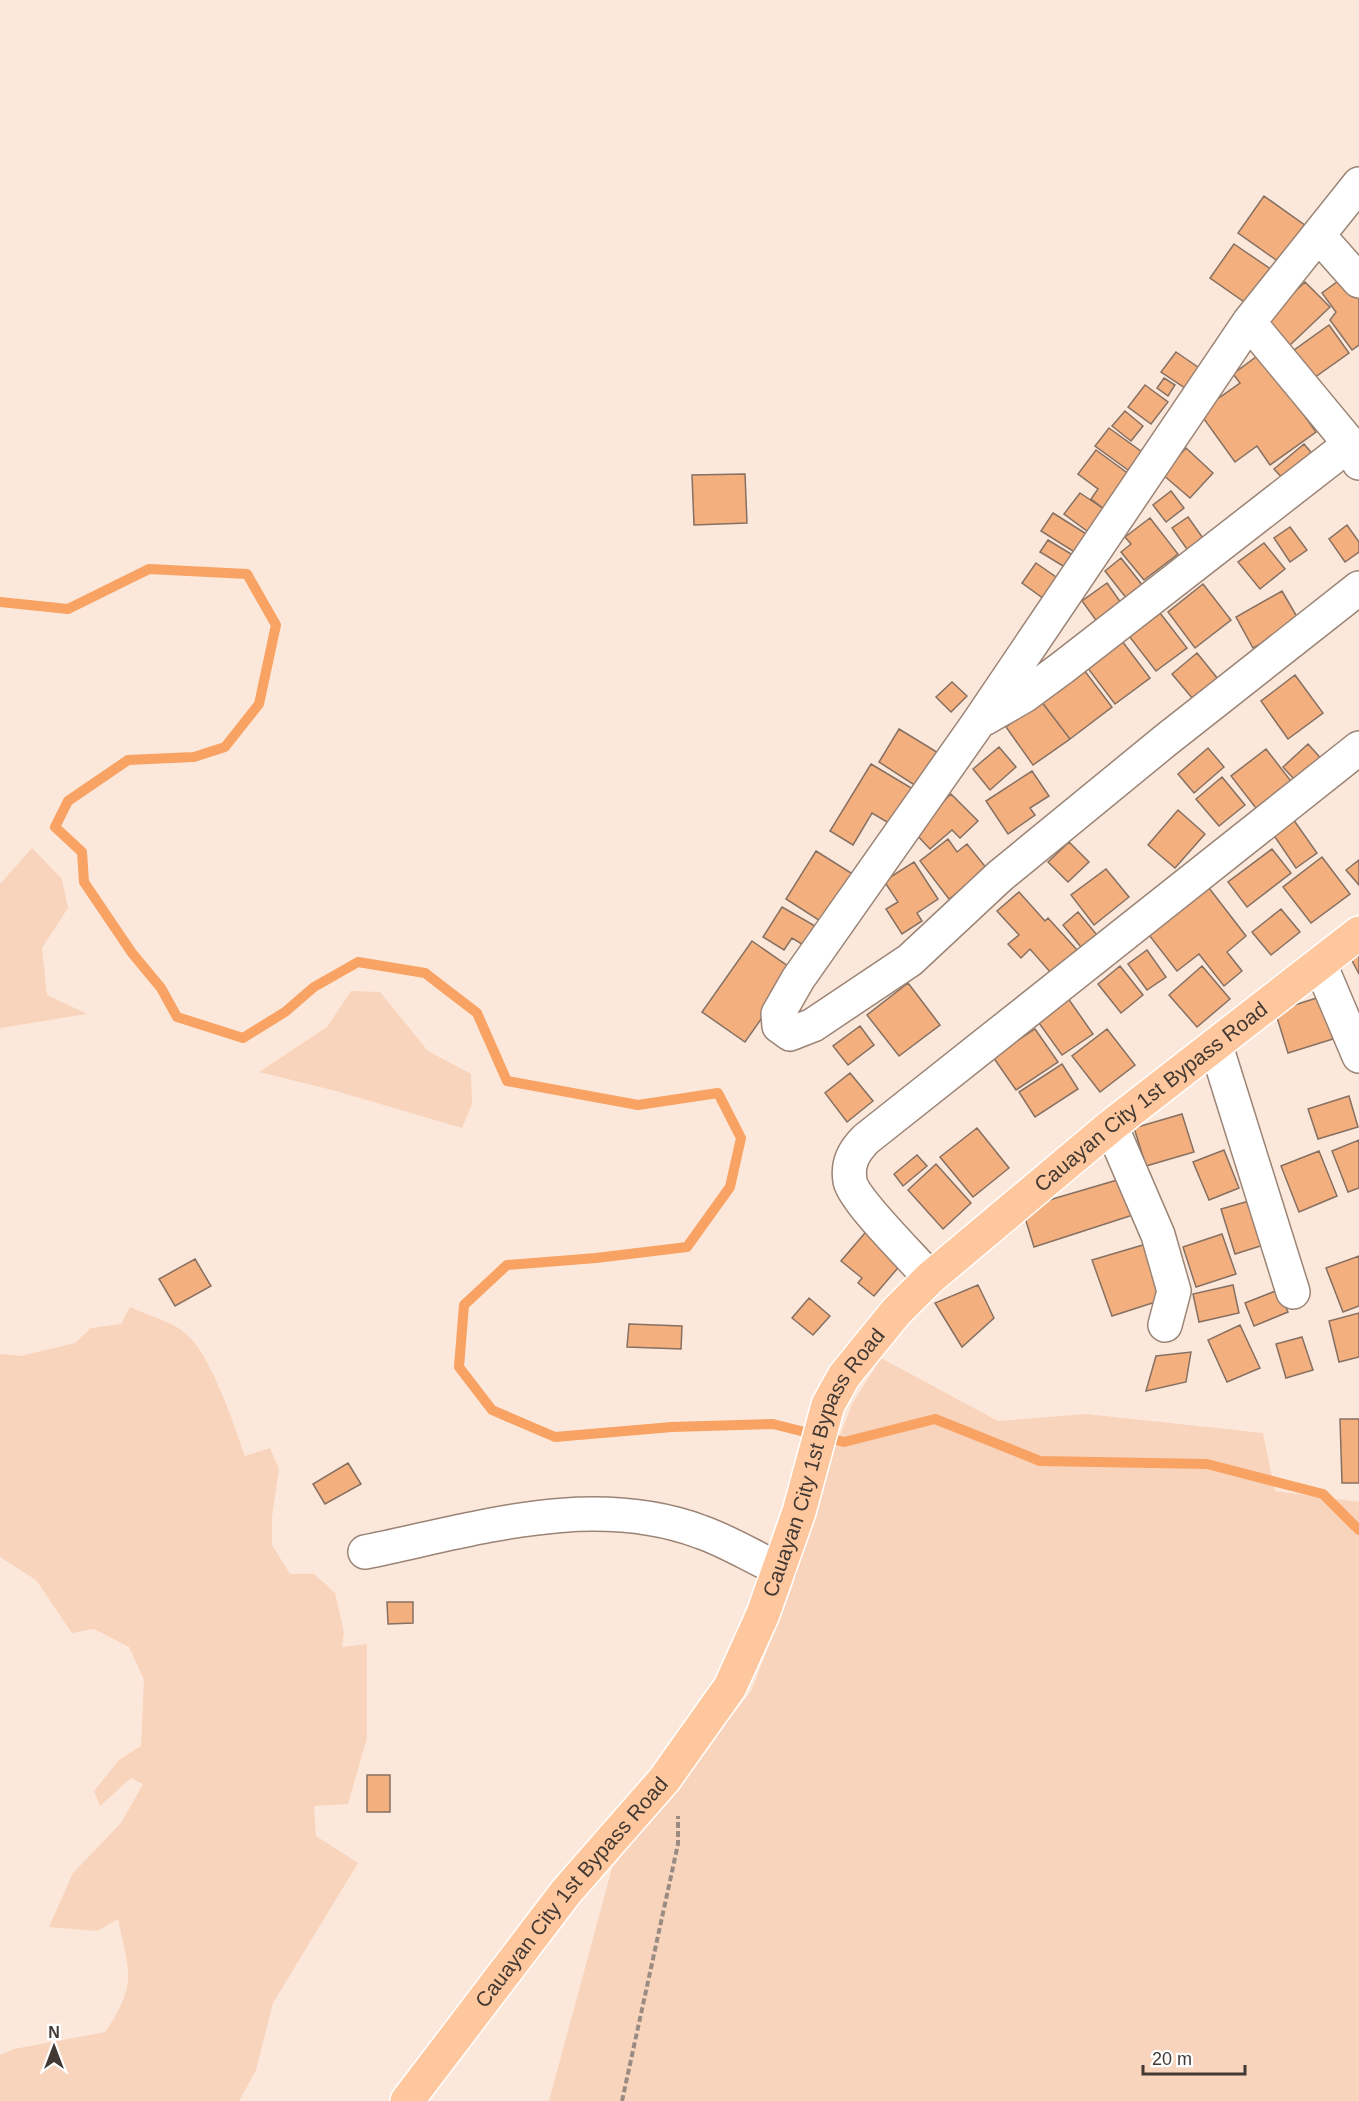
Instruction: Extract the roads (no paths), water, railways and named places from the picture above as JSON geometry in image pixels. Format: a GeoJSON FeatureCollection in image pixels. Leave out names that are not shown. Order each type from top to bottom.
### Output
{"type":"FeatureCollection","features":[{"type":"Feature","properties":{"kind":"main road","name":"Cauayan City 1st Bypass Road"},"geometry":{"type":"LineString","coordinates":[[407,2101],[566,1892],[664,1780],[730,1687],[763,1614],[799,1512],[828,1405],[844,1376],[896,1312],[930,1278],[1112,1126],[1359,933]]}},
{"type":"Feature","properties":{"kind":"street"},"geometry":{"type":"LineString","coordinates":[[1359,184],[1249,322],[978,723],[794,986],[776,1020],[783,1031],[798,1033],[813,1025],[910,960],[1009,868],[1166,740],[1359,588]]}},
{"type":"Feature","properties":{"kind":"street"},"geometry":{"type":"LineString","coordinates":[[1319,236],[1359,281]]}},
{"type":"Feature","properties":{"kind":"street"},"geometry":{"type":"LineString","coordinates":[[978,723],[1024,696],[1355,453],[1249,322]]}},
{"type":"Feature","properties":{"kind":"street"},"geometry":{"type":"LineString","coordinates":[[930,1278],[853,1191],[849,1168],[853,1152],[875,1132],[1359,748]]}},
{"type":"Feature","properties":{"kind":"street"},"geometry":{"type":"LineString","coordinates":[[1320,964],[1359,1056]]}},
{"type":"Feature","properties":{"kind":"street"},"geometry":{"type":"LineString","coordinates":[[1216,1046],[1293,1293]]}},
{"type":"Feature","properties":{"kind":"street"},"geometry":{"type":"LineString","coordinates":[[1112,1126],[1158,1235],[1174,1291],[1165,1325]]}},
{"type":"Feature","properties":{"kind":"street"},"geometry":{"type":"LineString","coordinates":[[365,1552],[531,1518],[598,1512],[645,1517],[700,1532],[779,1569]]}},
{"type":"Feature","properties":{"kind":"waterway"},"geometry":{"type":"LineString","coordinates":[[0,602],[68,609],[149,569],[247,574],[276,625],[259,704],[225,747],[194,757],[128,760],[68,801],[55,827],[82,852],[84,882],[132,953],[161,988],[177,1017],[243,1038],[285,1012],[314,987],[358,962],[425,973],[477,1013],[507,1081],[638,1105],[718,1093],[741,1138],[730,1187],[687,1247],[596,1258],[507,1265],[464,1305],[459,1367],[492,1410],[555,1437],[672,1427],[773,1424],[844,1442],[935,1419],[1040,1461],[1207,1464],[1323,1494],[1359,1530]]}}]}
